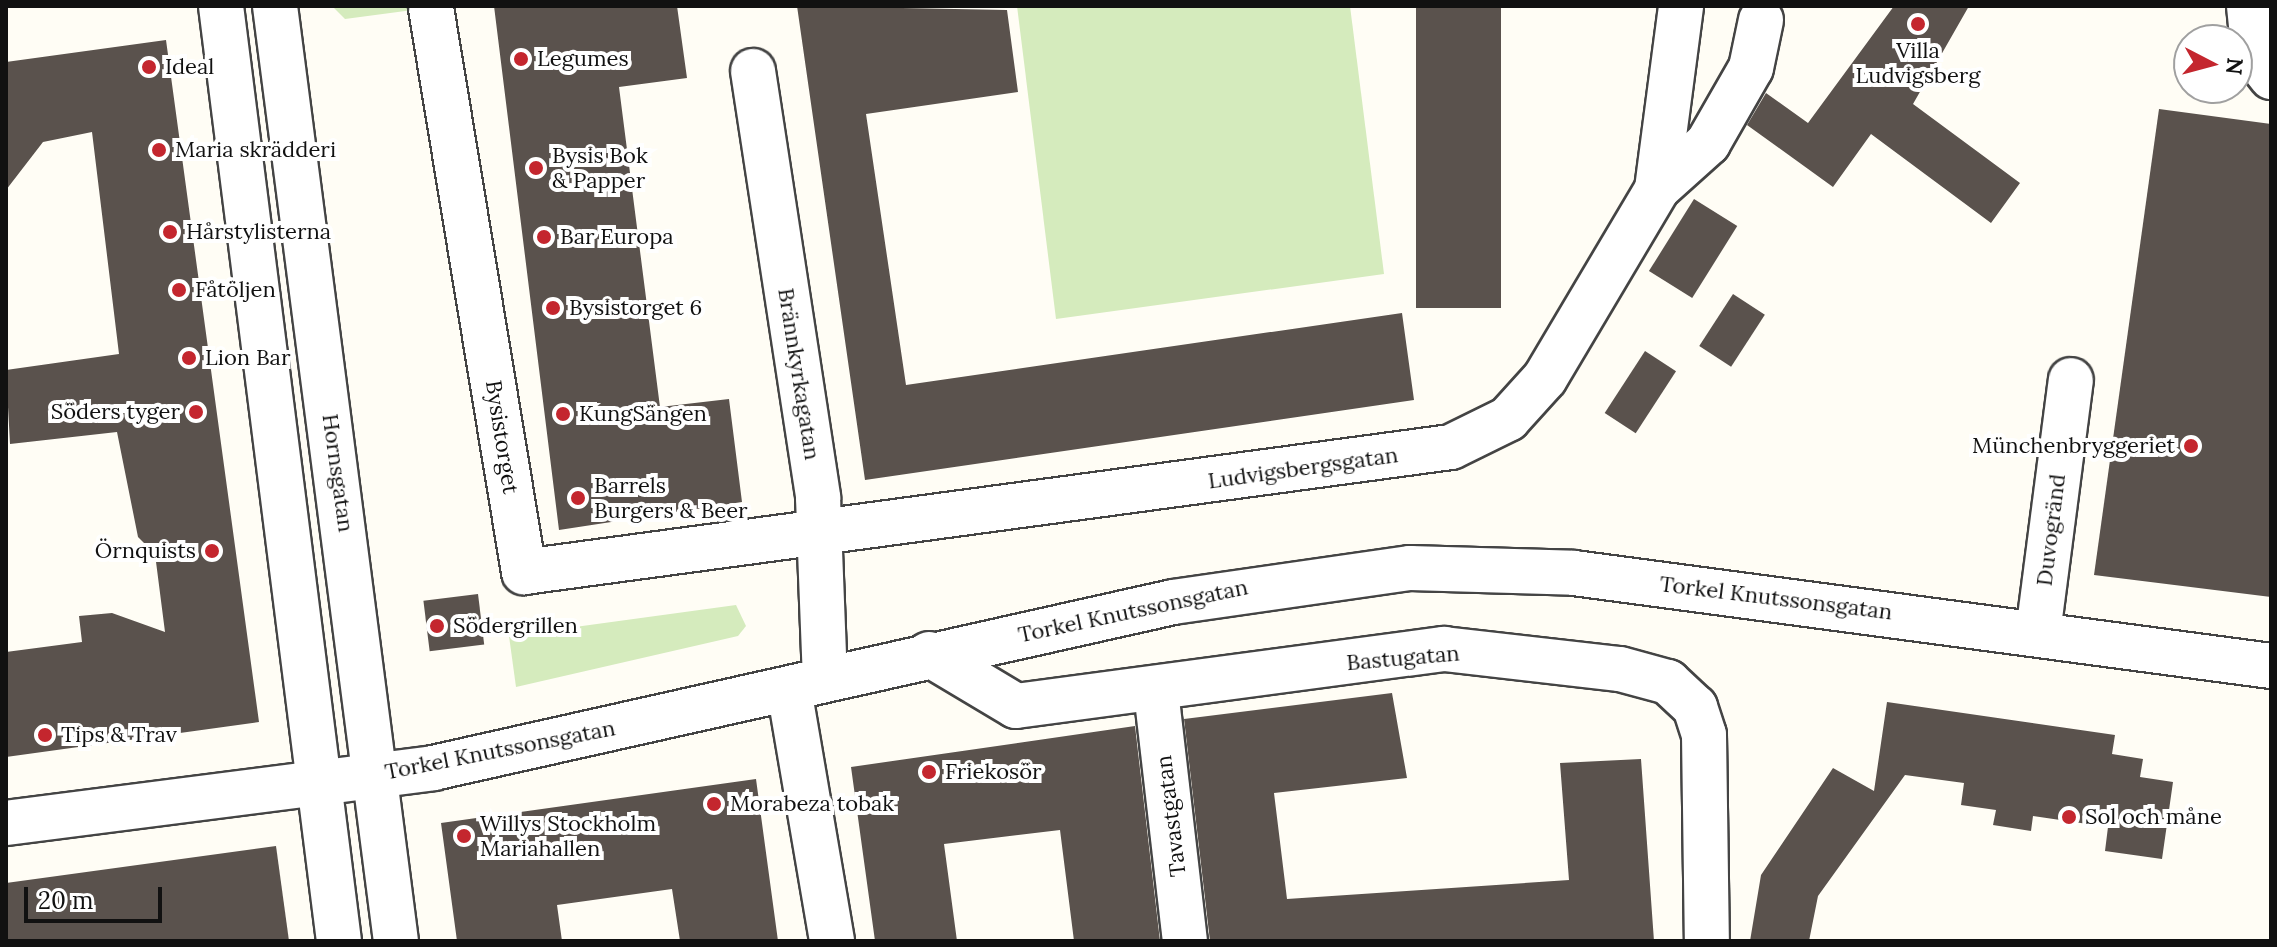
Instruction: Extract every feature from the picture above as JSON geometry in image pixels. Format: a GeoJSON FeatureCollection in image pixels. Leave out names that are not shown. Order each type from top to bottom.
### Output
{"type":"FeatureCollection","features":[{"type":"Feature","properties":{"kind":"street"},"geometry":{"type":"LineString","coordinates":[[221,6],[316,782],[339,941]]}},
{"type":"Feature","properties":{"kind":"street","name":"Hornsgatan"},"geometry":{"type":"LineString","coordinates":[[275,6],[378,775],[396,941]]}},
{"type":"Feature","properties":{"kind":"street","name":"Ludvigsbergsgatan"},"geometry":{"type":"LineString","coordinates":[[1657,189],[1681,6]]}},
{"type":"Feature","properties":{"kind":"street"},"geometry":{"type":"LineString","coordinates":[[2249,6],[2254,55],[2271,77]]}},
{"type":"Feature","properties":{"kind":"street","name":"Bysistorget"},"geometry":{"type":"LineString","coordinates":[[431,8],[524,572],[820,535]]}},
{"type":"Feature","properties":{"kind":"street","name":"Ludvigsbergsgatan"},"geometry":{"type":"LineString","coordinates":[[820,535],[1451,447],[1508,419],[1545,378],[1657,189],[1708,143],[1751,68],[1761,20]]}},
{"type":"Feature","properties":{"kind":"street","name":"Brännkyrkagatan"},"geometry":{"type":"LineString","coordinates":[[753,71],[820,535],[807,684],[832,941]]}},
{"type":"Feature","properties":{"kind":"street","name":"Duvogränd"},"geometry":{"type":"LineString","coordinates":[[2038,633],[2071,380]]}},
{"type":"Feature","properties":{"kind":"street","name":"Torkel Knutssonsgatan"},"geometry":{"type":"LineString","coordinates":[[6,823],[378,775],[807,684],[929,654],[1291,580],[1410,568],[1574,573],[2271,666]]}},
{"type":"Feature","properties":{"kind":"street","name":"Bastugatan"},"geometry":{"type":"LineString","coordinates":[[929,654],[1016,706],[1156,691],[1444,649],[1620,669],[1668,682],[1695,707],[1704,735],[1707,941]]}},
{"type":"Feature","properties":{"kind":"street","name":"Tavastgatan"},"geometry":{"type":"LineString","coordinates":[[1156,691],[1185,941]]}},
{"type":"Feature","properties":{"kind":"green space"},"geometry":{"type":"Polygon","coordinates":[[[332,6],[443,6],[345,19],[332,6]]]}},
{"type":"Feature","properties":{"kind":"green space"},"geometry":{"type":"Polygon","coordinates":[[[1017,6],[1350,6],[1384,274],[1056,319],[1017,6]]]}},
{"type":"Feature","properties":{"kind":"green space"},"geometry":{"type":"Polygon","coordinates":[[[736,605],[746,626],[738,636],[516,687],[509,636],[736,605]]]}},
{"type":"Feature","properties":{"kind":"building"},"geometry":{"type":"Polygon","coordinates":[[[494,6],[677,6],[687,78],[619,87],[660,407],[729,399],[742,502],[559,530],[494,6]]]}},
{"type":"Feature","properties":{"kind":"building"},"geometry":{"type":"Polygon","coordinates":[[[797,6],[1007,10],[1018,92],[866,114],[906,385],[1402,313],[1414,400],[865,480],[797,6]]]}},
{"type":"Feature","properties":{"kind":"building"},"geometry":{"type":"Polygon","coordinates":[[[1416,6],[1501,6],[1501,308],[1416,308],[1416,6]]]}},
{"type":"Feature","properties":{"kind":"building"},"geometry":{"type":"Polygon","coordinates":[[[1894,6],[1969,6],[1913,104],[2020,183],[1991,223],[1871,134],[1833,187],[1747,125],[1766,93],[1808,123],[1894,6]]]}},
{"type":"Feature","properties":{"kind":"building"},"geometry":{"type":"Polygon","coordinates":[[[166,40],[259,722],[6,757],[6,652],[82,642],[79,616],[112,613],[165,632],[155,554],[138,537],[117,432],[10,444],[6,370],[119,354],[92,132],[43,142],[6,190],[6,62],[166,40]]]}},
{"type":"Feature","properties":{"kind":"building","name":"Münchenbryggeriet"},"geometry":{"type":"Polygon","coordinates":[[[2159,109],[2271,124],[2271,597],[2094,575],[2159,109]]]}},
{"type":"Feature","properties":{"kind":"building"},"geometry":{"type":"Polygon","coordinates":[[[1694,199],[1737,226],[1692,298],[1649,271],[1694,199]]]}},
{"type":"Feature","properties":{"kind":"building"},"geometry":{"type":"Polygon","coordinates":[[[1733,294],[1765,315],[1731,367],[1699,346],[1733,294]]]}},
{"type":"Feature","properties":{"kind":"building"},"geometry":{"type":"Polygon","coordinates":[[[1645,351],[1676,371],[1636,433],[1605,413],[1645,351]]]}},
{"type":"Feature","properties":{"kind":"building"},"geometry":{"type":"Polygon","coordinates":[[[478,594],[484,645],[430,651],[423,601],[478,594]]]}},
{"type":"Feature","properties":{"kind":"building"},"geometry":{"type":"Polygon","coordinates":[[[1392,693],[1407,778],[1274,793],[1287,899],[1569,880],[1560,763],[1641,759],[1654,941],[1210,941],[1184,719],[1392,693]]]}},
{"type":"Feature","properties":{"kind":"building"},"geometry":{"type":"Polygon","coordinates":[[[1887,702],[2115,735],[2112,754],[2143,759],[2140,777],[2173,782],[2162,859],[2105,851],[2108,827],[2033,816],[2031,831],[1993,825],[1996,810],[1961,805],[1964,783],[1905,775],[1818,896],[1809,941],[1750,941],[1761,875],[1833,768],[1874,791],[1887,702]]]}},
{"type":"Feature","properties":{"kind":"building"},"geometry":{"type":"Polygon","coordinates":[[[1135,726],[1160,941],[1074,941],[1060,830],[944,844],[957,941],[875,941],[851,767],[1135,726]]]}},
{"type":"Feature","properties":{"kind":"building"},"geometry":{"type":"Polygon","coordinates":[[[756,779],[778,941],[680,941],[672,889],[557,905],[562,941],[457,941],[441,823],[756,779]]]}},
{"type":"Feature","properties":{"kind":"building"},"geometry":{"type":"Polygon","coordinates":[[[276,846],[289,941],[6,941],[6,883],[276,846]]]}},
{"type":"Feature","properties":{"kind":"place","name":"Villa Ludvigsberg"},"geometry":{"type":"Point","coordinates":[1918,24]}},
{"type":"Feature","properties":{"kind":"place","name":"Legumes"},"geometry":{"type":"Point","coordinates":[521,59]}},
{"type":"Feature","properties":{"kind":"place","name":"Ideal"},"geometry":{"type":"Point","coordinates":[149,67]}},
{"type":"Feature","properties":{"kind":"place","name":"Maria skrädderi"},"geometry":{"type":"Point","coordinates":[159,150]}},
{"type":"Feature","properties":{"kind":"place","name":"Bysis Bok & Papper"},"geometry":{"type":"Point","coordinates":[536,168]}},
{"type":"Feature","properties":{"kind":"place","name":"Hårstylisterna"},"geometry":{"type":"Point","coordinates":[170,232]}},
{"type":"Feature","properties":{"kind":"place","name":"Bar Europa"},"geometry":{"type":"Point","coordinates":[544,237]}},
{"type":"Feature","properties":{"kind":"place","name":"Fåtöljen"},"geometry":{"type":"Point","coordinates":[179,290]}},
{"type":"Feature","properties":{"kind":"place","name":"Bysistorget 6"},"geometry":{"type":"Point","coordinates":[553,308]}},
{"type":"Feature","properties":{"kind":"place","name":"Lion Bar"},"geometry":{"type":"Point","coordinates":[189,358]}},
{"type":"Feature","properties":{"kind":"place","name":"Söders tyger"},"geometry":{"type":"Point","coordinates":[196,412]}},
{"type":"Feature","properties":{"kind":"place","name":"KungSängen"},"geometry":{"type":"Point","coordinates":[563,414]}},
{"type":"Feature","properties":{"kind":"place","name":"Münchenbryggeriet"},"geometry":{"type":"Point","coordinates":[2191,446]}},
{"type":"Feature","properties":{"kind":"place","name":"Barrels Burgers & Beer"},"geometry":{"type":"Point","coordinates":[578,498]}},
{"type":"Feature","properties":{"kind":"place","name":"Örnquists"},"geometry":{"type":"Point","coordinates":[212,551]}},
{"type":"Feature","properties":{"kind":"place","name":"Södergrillen"},"geometry":{"type":"Point","coordinates":[437,626]}},
{"type":"Feature","properties":{"kind":"place","name":"Tips & Trav"},"geometry":{"type":"Point","coordinates":[45,735]}},
{"type":"Feature","properties":{"kind":"place","name":"Friekosör"},"geometry":{"type":"Point","coordinates":[929,772]}},
{"type":"Feature","properties":{"kind":"place","name":"Morabeza tobak"},"geometry":{"type":"Point","coordinates":[714,804]}},
{"type":"Feature","properties":{"kind":"place","name":"Sol och måne"},"geometry":{"type":"Point","coordinates":[2069,817]}},
{"type":"Feature","properties":{"kind":"place","name":"Willys Stockholm Mariahallen"},"geometry":{"type":"Point","coordinates":[464,836]}}]}
